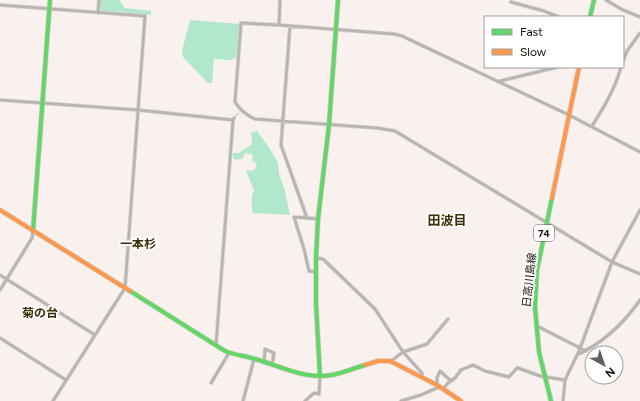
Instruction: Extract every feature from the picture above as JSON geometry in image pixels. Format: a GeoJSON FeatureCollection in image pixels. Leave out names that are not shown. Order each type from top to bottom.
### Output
{"type":"FeatureCollection","features":[{"type":"Feature","properties":{"kind":"street"},"geometry":{"type":"LineString","coordinates":[[0,290],[32,238],[50,0]]}},
{"type":"Feature","properties":{"kind":"street"},"geometry":{"type":"LineString","coordinates":[[98,13],[99,0]]}},
{"type":"Feature","properties":{"kind":"street"},"geometry":{"type":"LineString","coordinates":[[279,25],[280,0]]}},
{"type":"Feature","properties":{"kind":"street"},"geometry":{"type":"LineString","coordinates":[[304,401],[314,393],[319,394],[320,376],[315,272],[318,219],[329,125],[338,0]]}},
{"type":"Feature","properties":{"kind":"street"},"geometry":{"type":"LineString","coordinates":[[590,16],[594,0]]}},
{"type":"Feature","properties":{"kind":"street"},"geometry":{"type":"LineString","coordinates":[[606,0],[621,9],[640,17]]}},
{"type":"Feature","properties":{"kind":"street"},"geometry":{"type":"LineString","coordinates":[[511,2],[544,11],[556,16]]}},
{"type":"Feature","properties":{"kind":"street"},"geometry":{"type":"LineString","coordinates":[[0,5],[145,16],[125,288],[53,401]]}},
{"type":"Feature","properties":{"kind":"street"},"geometry":{"type":"LineString","coordinates":[[640,152],[592,126],[500,81],[402,36],[394,34],[279,25],[241,24],[235,99],[240,111],[256,119],[377,128],[395,131],[612,262],[640,274]]}},
{"type":"Feature","properties":{"kind":"street"},"geometry":{"type":"LineString","coordinates":[[290,26],[281,145],[307,218]]}},
{"type":"Feature","properties":{"kind":"street"},"geometry":{"type":"LineString","coordinates":[[624,58],[627,51],[640,33]]}},
{"type":"Feature","properties":{"kind":"street"},"geometry":{"type":"LineString","coordinates":[[500,81],[554,68]]}},
{"type":"Feature","properties":{"kind":"street","name":"日高川島線"},"geometry":{"type":"LineString","coordinates":[[551,401],[539,352],[536,325],[535,307],[537,270],[579,68]]}},
{"type":"Feature","properties":{"kind":"street"},"geometry":{"type":"LineString","coordinates":[[592,126],[606,104],[621,68]]}},
{"type":"Feature","properties":{"kind":"street"},"geometry":{"type":"LineString","coordinates":[[0,100],[138,110],[233,119],[216,345]]}},
{"type":"Feature","properties":{"kind":"street"},"geometry":{"type":"LineString","coordinates":[[0,210],[230,353],[305,375],[320,376],[332,375],[378,361],[390,361],[440,387],[461,401]]}},
{"type":"Feature","properties":{"kind":"street"},"geometry":{"type":"LineString","coordinates":[[563,401],[565,380],[580,347],[612,262],[640,210]]}},
{"type":"Feature","properties":{"kind":"street"},"geometry":{"type":"LineString","coordinates":[[315,272],[309,271],[294,217],[318,219]]}},
{"type":"Feature","properties":{"kind":"street"},"geometry":{"type":"LineString","coordinates":[[316,258],[323,258],[367,300],[375,309],[403,352],[422,373],[422,377]]}},
{"type":"Feature","properties":{"kind":"street"},"geometry":{"type":"LineString","coordinates":[[0,275],[95,335]]}},
{"type":"Feature","properties":{"kind":"street"},"geometry":{"type":"LineString","coordinates":[[594,345],[617,328],[640,300]]}},
{"type":"Feature","properties":{"kind":"street"},"geometry":{"type":"LineString","coordinates":[[390,361],[403,352],[428,344],[448,319]]}},
{"type":"Feature","properties":{"kind":"street"},"geometry":{"type":"LineString","coordinates":[[536,325],[584,350]]}},
{"type":"Feature","properties":{"kind":"street"},"geometry":{"type":"LineString","coordinates":[[0,338],[66,380]]}},
{"type":"Feature","properties":{"kind":"street"},"geometry":{"type":"LineString","coordinates":[[264,363],[265,349],[274,353],[272,365]]}},
{"type":"Feature","properties":{"kind":"street"},"geometry":{"type":"LineString","coordinates":[[576,356],[584,352]]}},
{"type":"Feature","properties":{"kind":"street"},"geometry":{"type":"LineString","coordinates":[[211,383],[230,353]]}},
{"type":"Feature","properties":{"kind":"street"},"geometry":{"type":"LineString","coordinates":[[243,401],[254,359]]}},
{"type":"Feature","properties":{"kind":"street"},"geometry":{"type":"LineString","coordinates":[[401,401],[440,387],[455,378],[461,370],[473,365],[485,371],[506,377],[509,377],[517,368],[545,377],[565,380]]}},
{"type":"Feature","properties":{"kind":"street"},"geometry":{"type":"LineString","coordinates":[[440,387],[437,378],[440,371],[450,381]]}},
{"type":"Feature","properties":{"kind":"green space"},"geometry":{"type":"Polygon","coordinates":[[[100,0],[119,0],[125,8],[151,11],[151,15],[101,11],[99,10],[100,0]]]}},
{"type":"Feature","properties":{"kind":"green space"},"geometry":{"type":"Polygon","coordinates":[[[190,20],[240,24],[236,59],[214,59],[212,83],[208,83],[183,57],[182,51],[190,20]]]}},
{"type":"Feature","properties":{"kind":"green space"},"geometry":{"type":"Polygon","coordinates":[[[257,131],[278,163],[279,174],[285,191],[290,215],[253,213],[252,195],[254,190],[246,171],[254,170],[257,166],[255,162],[252,161],[253,155],[245,153],[242,159],[236,160],[233,158],[233,153],[239,153],[252,144],[251,133],[257,131]]]}},
{"type":"Feature","properties":{"kind":"tunnel"},"geometry":{"type":"LineString","coordinates":[[234,118],[239,112]]}},
{"type":"Feature","properties":{"kind":"traffic: fast"},"geometry":{"type":"LineString","coordinates":[[33,231],[50,0]]}},
{"type":"Feature","properties":{"kind":"traffic: fast"},"geometry":{"type":"LineString","coordinates":[[320,376],[316,304],[316,258],[318,219],[329,125],[338,0]]}},
{"type":"Feature","properties":{"kind":"traffic: fast"},"geometry":{"type":"LineString","coordinates":[[590,16],[594,0]]}},
{"type":"Feature","properties":{"kind":"traffic: fast"},"geometry":{"type":"LineString","coordinates":[[551,401],[539,352],[535,307],[537,270],[552,198]]}},
{"type":"Feature","properties":{"kind":"traffic: fast"},"geometry":{"type":"LineString","coordinates":[[130,291],[225,351],[255,359],[293,372],[312,376],[332,375],[365,365]]}},
{"type":"Feature","properties":{"kind":"traffic: slow"},"geometry":{"type":"LineString","coordinates":[[552,198],[579,68]]}},
{"type":"Feature","properties":{"kind":"traffic: slow"},"geometry":{"type":"LineString","coordinates":[[0,210],[130,291]]}},
{"type":"Feature","properties":{"kind":"traffic: slow"},"geometry":{"type":"LineString","coordinates":[[365,365],[378,361],[390,361],[437,385],[461,401]]}},
{"type":"Feature","properties":{"kind":"district","name":"田波目"},"geometry":{"type":"Point","coordinates":[447,220]}},
{"type":"Feature","properties":{"kind":"district","name":"一本杉"},"geometry":{"type":"Point","coordinates":[138,244]}},
{"type":"Feature","properties":{"kind":"district","name":"菊の台"},"geometry":{"type":"Point","coordinates":[40,313]}}]}
